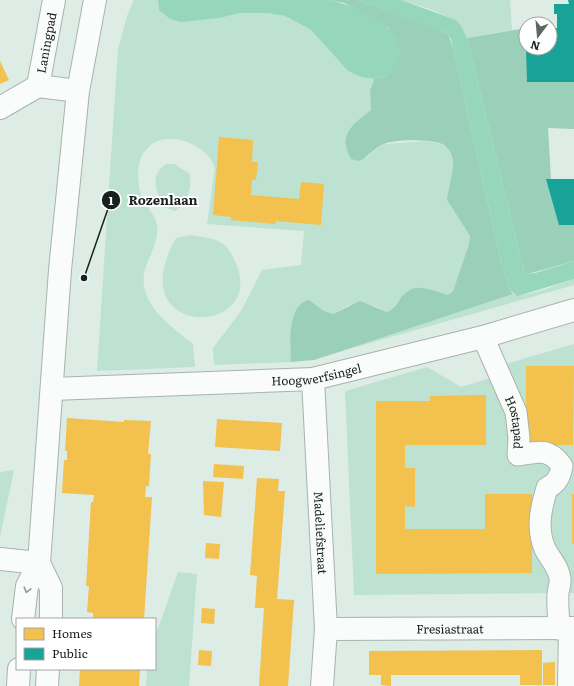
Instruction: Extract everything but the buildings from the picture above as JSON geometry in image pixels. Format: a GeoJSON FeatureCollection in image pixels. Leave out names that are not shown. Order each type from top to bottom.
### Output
{"type":"FeatureCollection","features":[{"type":"Feature","properties":{"kind":"street","name":"Laningpad"},"geometry":{"type":"LineString","coordinates":[[38,86],[54,0]]}},
{"type":"Feature","properties":{"kind":"street"},"geometry":{"type":"LineString","coordinates":[[23,618],[27,586],[39,563],[60,270],[78,91],[95,0]]}},
{"type":"Feature","properties":{"kind":"street"},"geometry":{"type":"LineString","coordinates":[[0,108],[38,86],[78,91]]}},
{"type":"Feature","properties":{"kind":"street","name":"Hoogwerfsingel"},"geometry":{"type":"LineString","coordinates":[[52,389],[313,379],[483,337],[574,310]]}},
{"type":"Feature","properties":{"kind":"street","name":"Hostapad"},"geometry":{"type":"LineString","coordinates":[[483,337],[516,412],[519,438],[518,455],[544,451],[556,458],[562,466],[560,476],[554,485],[547,488],[541,507],[540,522],[541,537],[546,550],[557,568],[561,581],[558,594],[568,628]]}},
{"type":"Feature","properties":{"kind":"street","name":"Madeliefstraat"},"geometry":{"type":"LineString","coordinates":[[313,379],[326,629],[322,686]]}},
{"type":"Feature","properties":{"kind":"street"},"geometry":{"type":"LineString","coordinates":[[0,559],[39,563]]}},
{"type":"Feature","properties":{"kind":"street"},"geometry":{"type":"LineString","coordinates":[[39,563],[51,588],[51,618]]}},
{"type":"Feature","properties":{"kind":"street"},"geometry":{"type":"LineString","coordinates":[[568,628],[569,686]]}},
{"type":"Feature","properties":{"kind":"street","name":"Fresiastraat"},"geometry":{"type":"LineString","coordinates":[[326,629],[568,628]]}},
{"type":"Feature","properties":{"kind":"street"},"geometry":{"type":"LineString","coordinates":[[18,686],[19,670]]}},
{"type":"Feature","properties":{"kind":"street"},"geometry":{"type":"LineString","coordinates":[[47,686],[48,670]]}},
{"type":"Feature","properties":{"kind":"shaded area"},"geometry":{"type":"Polygon","coordinates":[[[134,0],[158,0],[159,10],[220,18],[239,13],[267,13],[285,16],[311,30],[348,71],[361,77],[374,79],[370,91],[371,110],[357,121],[366,158],[376,149],[385,144],[426,141],[442,144],[448,149],[454,162],[447,200],[470,236],[469,244],[453,291],[448,295],[428,289],[416,288],[405,294],[395,307],[387,312],[375,306],[349,305],[333,314],[324,311],[309,300],[290,340],[291,362],[214,365],[213,348],[241,311],[262,270],[301,265],[304,231],[207,224],[215,167],[204,152],[193,145],[182,140],[160,140],[151,145],[144,152],[139,163],[138,177],[140,193],[157,225],[157,235],[146,266],[144,279],[145,290],[149,301],[164,320],[193,344],[195,367],[97,371],[118,49],[128,13],[134,0]]]}},
{"type":"Feature","properties":{"kind":"shaded area"},"geometry":{"type":"Polygon","coordinates":[[[158,0],[329,0],[339,2],[364,12],[387,28],[396,37],[400,47],[399,58],[387,76],[374,79],[361,77],[348,71],[311,30],[285,16],[267,13],[239,13],[220,18],[181,22],[170,19],[159,10],[158,0]]]}},
{"type":"Feature","properties":{"kind":"shaded area"},"geometry":{"type":"Polygon","coordinates":[[[329,0],[357,0],[448,34],[453,48],[500,258],[510,290],[513,294],[314,360],[291,362],[291,326],[293,317],[302,303],[309,300],[324,311],[333,314],[360,301],[387,312],[395,307],[405,293],[416,288],[428,289],[448,295],[453,291],[469,244],[470,236],[447,200],[453,161],[452,156],[444,145],[437,142],[422,140],[389,142],[380,146],[359,161],[351,159],[347,151],[346,137],[353,125],[371,110],[370,91],[374,79],[387,76],[389,28],[344,3],[329,0]]]}},
{"type":"Feature","properties":{"kind":"shaded area"},"geometry":{"type":"Polygon","coordinates":[[[357,0],[401,0],[456,20],[461,26],[467,38],[524,271],[528,274],[535,273],[574,261],[574,279],[517,296],[510,290],[500,258],[451,39],[445,32],[357,0]]]}},
{"type":"Feature","properties":{"kind":"shaded area"},"geometry":{"type":"Polygon","coordinates":[[[401,0],[510,0],[512,30],[467,38],[456,23],[448,17],[401,0]]]}},
{"type":"Feature","properties":{"kind":"shaded area"},"geometry":{"type":"Polygon","coordinates":[[[518,29],[518,56],[527,56],[531,82],[574,82],[574,129],[548,128],[551,179],[563,225],[574,225],[574,261],[528,274],[524,271],[467,38],[518,29]]]}},
{"type":"Feature","properties":{"kind":"shaded area"},"geometry":{"type":"Polygon","coordinates":[[[166,164],[174,164],[190,174],[190,185],[186,200],[175,211],[164,207],[157,190],[157,173],[166,164]]]}},
{"type":"Feature","properties":{"kind":"shaded area"},"geometry":{"type":"Polygon","coordinates":[[[191,235],[215,240],[225,245],[237,266],[240,290],[231,306],[215,315],[195,317],[177,310],[165,295],[163,271],[176,238],[191,235]]]}},
{"type":"Feature","properties":{"kind":"shaded area"},"geometry":{"type":"Polygon","coordinates":[[[574,279],[574,285],[342,351],[513,294],[519,295],[534,293],[574,279]]]}},
{"type":"Feature","properties":{"kind":"shaded area"},"geometry":{"type":"Polygon","coordinates":[[[574,344],[574,593],[354,595],[345,391],[427,367],[461,387],[507,373],[505,364],[574,344]]]}},
{"type":"Feature","properties":{"kind":"shaded area"},"geometry":{"type":"Polygon","coordinates":[[[14,470],[0,537],[0,472],[14,470]]]}},
{"type":"Feature","properties":{"kind":"shaded area"},"geometry":{"type":"Polygon","coordinates":[[[178,572],[197,574],[189,686],[146,686],[147,670],[156,670],[156,634],[178,572]]]}},
{"type":"Feature","properties":{"kind":"place","name":"Rozenlaan"},"geometry":{"type":"Point","coordinates":[84,278]}}]}
